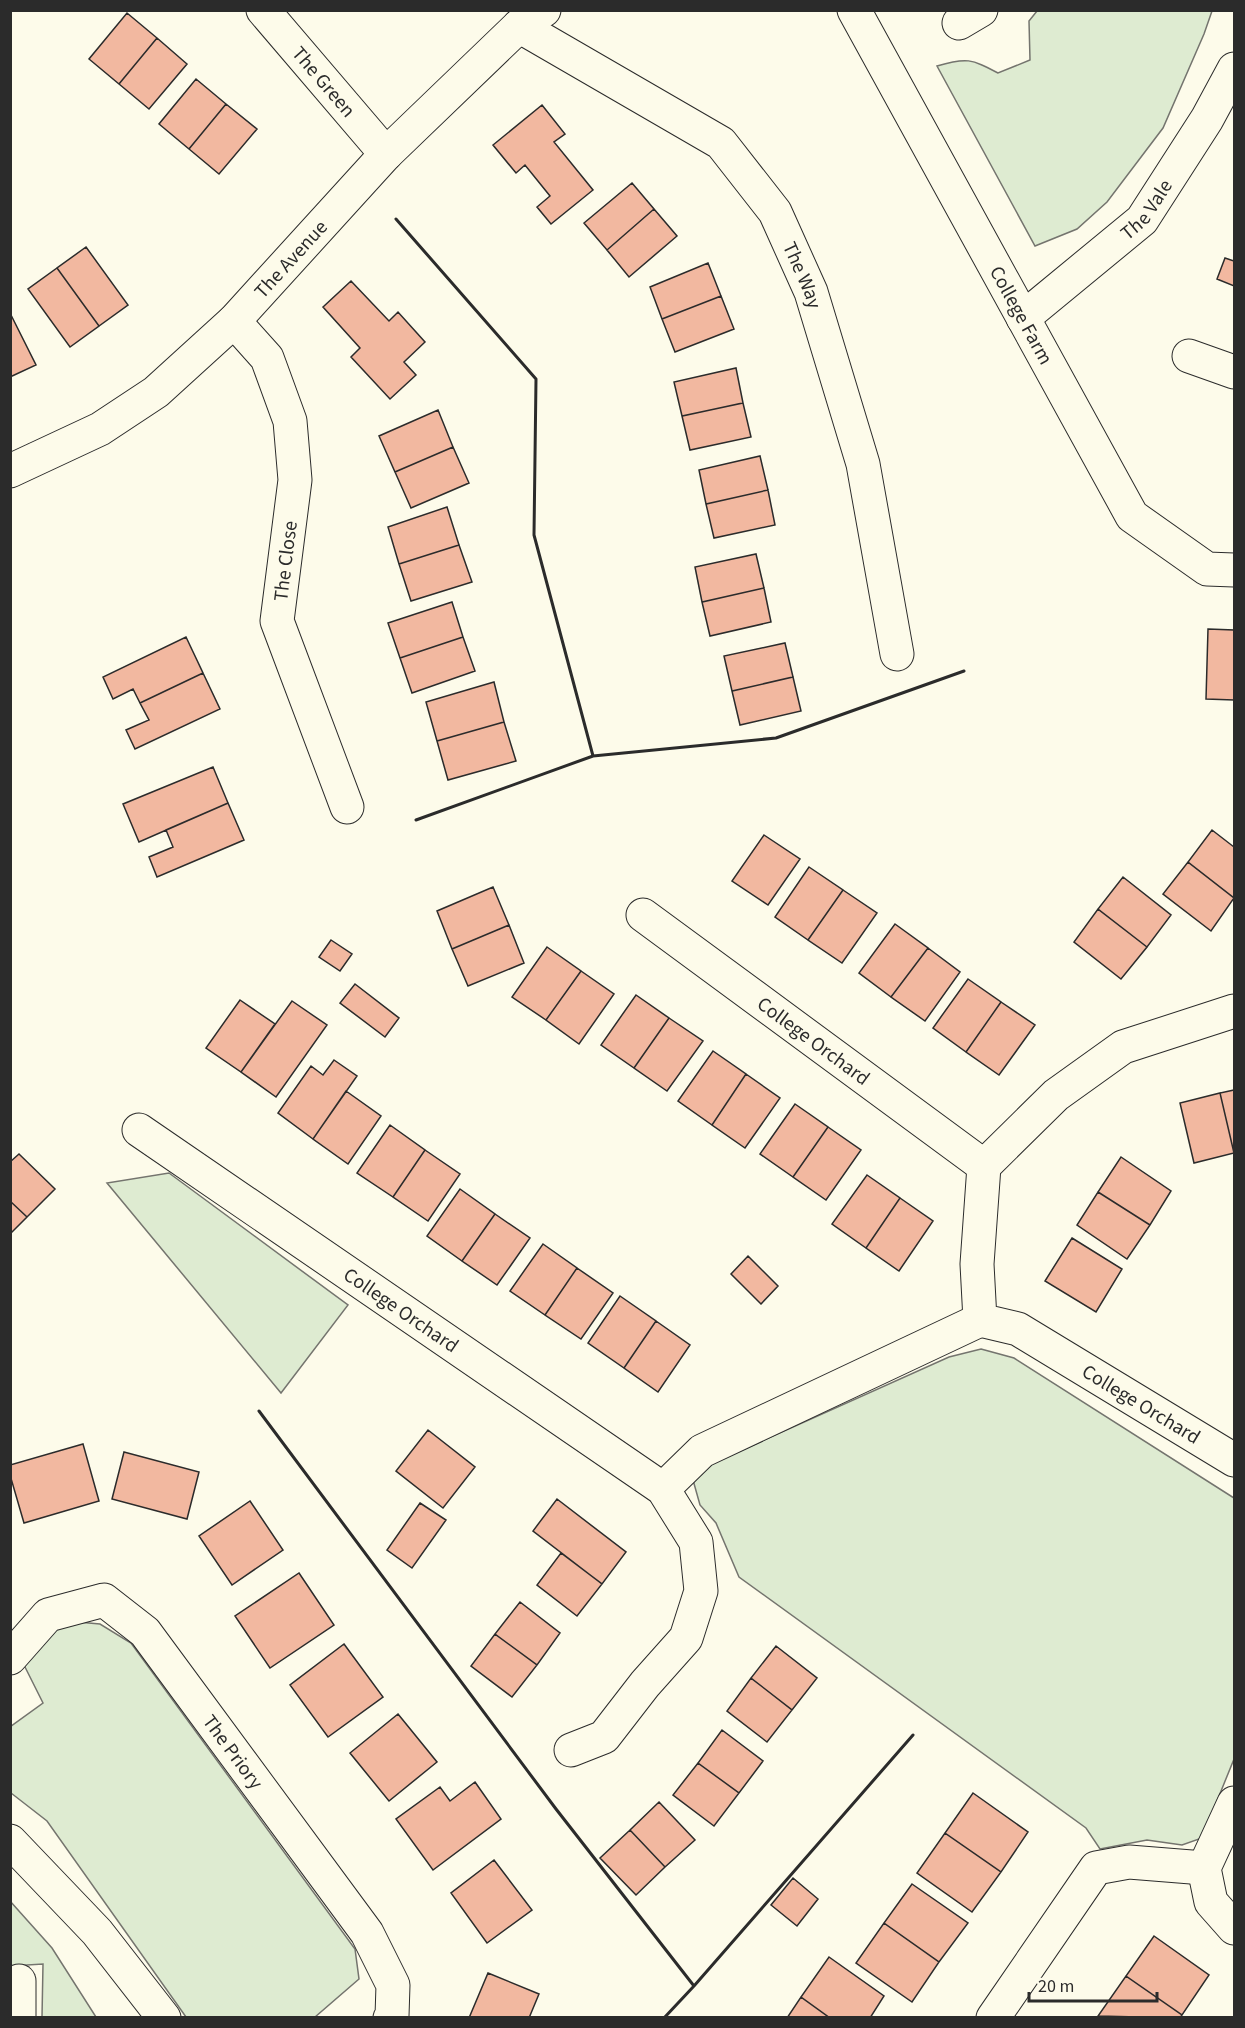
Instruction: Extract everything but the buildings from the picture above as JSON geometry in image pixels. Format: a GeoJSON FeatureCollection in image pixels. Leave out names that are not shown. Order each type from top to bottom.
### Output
{"type":"FeatureCollection","features":[{"type":"Feature","properties":{"kind":"street","name":"College Farm"},"geometry":{"type":"LineString","coordinates":[[854,10],[1132,516],[1207,569],[1234,570]]}},
{"type":"Feature","properties":{"kind":"street","name":"The Green"},"geometry":{"type":"LineString","coordinates":[[281,17],[386,154]]}},
{"type":"Feature","properties":{"kind":"street","name":"The Avenue"},"geometry":{"type":"LineString","coordinates":[[10,471],[100,429],[156,392],[234,321],[386,154],[531,18]]}},
{"type":"Feature","properties":{"kind":"street","name":"The Way"},"geometry":{"type":"LineString","coordinates":[[531,18],[721,143],[775,212],[811,292],[863,465],[897,654]]}},
{"type":"Feature","properties":{"kind":"street","name":"The Vale"},"geometry":{"type":"LineString","coordinates":[[1023,318],[1142,220],[1208,119],[1234,69]]}},
{"type":"Feature","properties":{"kind":"street","name":"The Close"},"geometry":{"type":"LineString","coordinates":[[234,321],[267,358],[290,422],[295,480],[277,621],[347,807]]}},
{"type":"Feature","properties":{"kind":"street"},"geometry":{"type":"LineString","coordinates":[[1188,356],[1234,372]]}},
{"type":"Feature","properties":{"kind":"street","name":"College Orchard"},"geometry":{"type":"LineString","coordinates":[[643,915],[984,1166]]}},
{"type":"Feature","properties":{"kind":"street"},"geometry":{"type":"LineString","coordinates":[[663,1489],[702,1451],[980,1320],[977,1264],[984,1166],[1056,1095],[1122,1047],[1234,1011]]}},
{"type":"Feature","properties":{"kind":"street","name":"College Orchard"},"geometry":{"type":"LineString","coordinates":[[139,1130],[663,1489],[696,1542],[701,1591],[686,1638],[645,1684],[604,1737],[571,1750]]}},
{"type":"Feature","properties":{"kind":"street","name":"College Orchard"},"geometry":{"type":"LineString","coordinates":[[980,1320],[1018,1329],[1234,1460]]}},
{"type":"Feature","properties":{"kind":"street","name":"The Priory"},"geometry":{"type":"LineString","coordinates":[[10,1658],[48,1614],[105,1600],[145,1632],[367,1933],[393,1985],[392,2016],[390,2018]]}},
{"type":"Feature","properties":{"kind":"street"},"geometry":{"type":"LineString","coordinates":[[1234,1803],[1204,1868],[1211,1902],[1234,1928]]}},
{"type":"Feature","properties":{"kind":"street"},"geometry":{"type":"LineString","coordinates":[[10,1841],[97,1932],[164,2018]]}},
{"type":"Feature","properties":{"kind":"street"},"geometry":{"type":"LineString","coordinates":[[993,2018],[1096,1868],[1129,1862],[1204,1868]]}},
{"type":"Feature","properties":{"kind":"street"},"geometry":{"type":"LineString","coordinates":[[19,1981],[19,2018]]}},
{"type":"Feature","properties":{"kind":"green space"},"geometry":{"type":"Polygon","coordinates":[[[1037,11],[1212,11],[1163,128],[1107,202],[1077,229],[1035,246],[937,66],[955,61],[969,61],[998,73],[1030,60],[1029,21],[1037,11]]]}},
{"type":"Feature","properties":{"kind":"green space"},"geometry":{"type":"Polygon","coordinates":[[[169,1173],[348,1305],[281,1393],[107,1183],[169,1173]]]}},
{"type":"Feature","properties":{"kind":"green space"},"geometry":{"type":"Polygon","coordinates":[[[981,1349],[1014,1358],[1234,1498],[1234,1759],[1202,1838],[1182,1845],[1147,1840],[1100,1849],[1086,1828],[739,1577],[716,1523],[700,1505],[693,1480],[713,1463],[949,1357],[981,1349]]]}},
{"type":"Feature","properties":{"kind":"green space"},"geometry":{"type":"Polygon","coordinates":[[[66,1621],[100,1624],[131,1643],[355,1949],[359,1979],[315,2017],[186,2017],[47,1821],[11,1793],[10,1727],[43,1703],[22,1661],[66,1621]]]}},
{"type":"Feature","properties":{"kind":"green space"},"geometry":{"type":"Polygon","coordinates":[[[10,1901],[52,1948],[96,2017],[42,2017],[43,1964],[11,1966],[10,1901]]]}},
{"type":"Feature","properties":{"kind":"wall"},"geometry":{"type":"LineString","coordinates":[[396,219],[536,379],[534,535],[593,756],[416,820]]}},
{"type":"Feature","properties":{"kind":"wall"},"geometry":{"type":"LineString","coordinates":[[593,756],[776,738],[964,671]]}},
{"type":"Feature","properties":{"kind":"wall"},"geometry":{"type":"LineString","coordinates":[[259,1411],[556,1809],[694,1986]]}},
{"type":"Feature","properties":{"kind":"wall"},"geometry":{"type":"LineString","coordinates":[[664,2018],[913,1735]]}}]}
